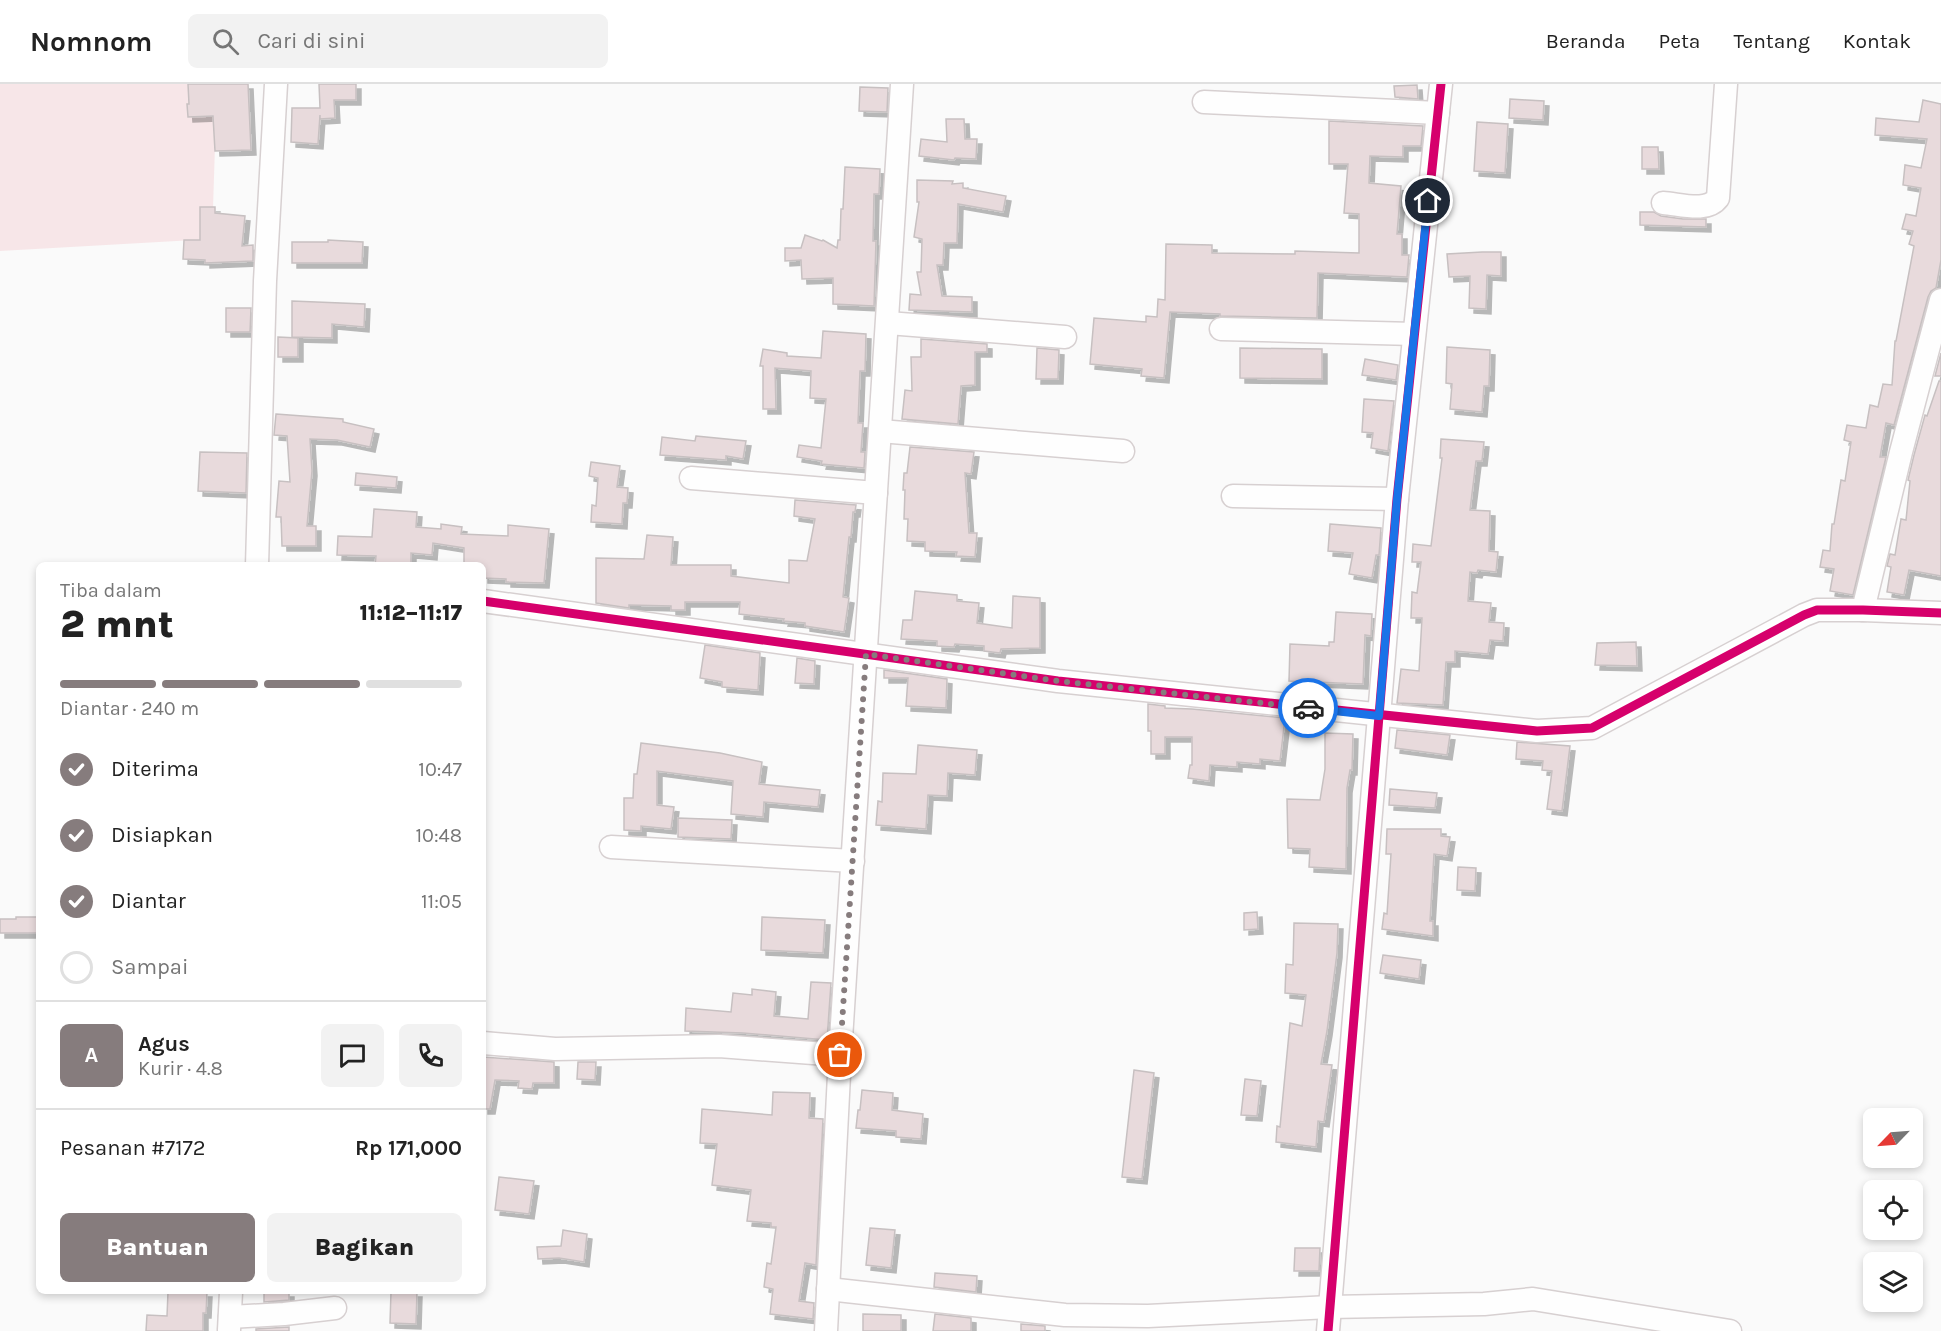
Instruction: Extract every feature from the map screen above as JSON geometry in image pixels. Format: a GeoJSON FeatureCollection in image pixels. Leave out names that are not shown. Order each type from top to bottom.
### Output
{"type":"FeatureCollection","features":[{"type":"Feature","properties":{"kind":"street"},"geometry":{"type":"LineString","coordinates":[[257,562],[265,281],[276,84]]}},
{"type":"Feature","properties":{"kind":"street"},"geometry":{"type":"LineString","coordinates":[[826,1331],[840,1055],[902,84]]}},
{"type":"Feature","properties":{"kind":"street"},"geometry":{"type":"LineString","coordinates":[[1328,1331],[1397,499],[1441,84]]}},
{"type":"Feature","properties":{"kind":"street"},"geometry":{"type":"LineString","coordinates":[[1663,203],[1706,207],[1714,204],[1718,198],[1726,84]]}},
{"type":"Feature","properties":{"kind":"street"},"geometry":{"type":"LineString","coordinates":[[1204,102],[1438,112]]}},
{"type":"Feature","properties":{"kind":"street"},"geometry":{"type":"LineString","coordinates":[[1863,610],[1898,463],[1941,300]]}},
{"type":"Feature","properties":{"kind":"street"},"geometry":{"type":"LineString","coordinates":[[888,323],[1065,337]]}},
{"type":"Feature","properties":{"kind":"street"},"geometry":{"type":"LineString","coordinates":[[1221,329],[1414,334]]}},
{"type":"Feature","properties":{"kind":"street"},"geometry":{"type":"LineString","coordinates":[[880,431],[1123,451]]}},
{"type":"Feature","properties":{"kind":"street"},"geometry":{"type":"LineString","coordinates":[[691,478],[876,493]]}},
{"type":"Feature","properties":{"kind":"street"},"geometry":{"type":"LineString","coordinates":[[1233,496],[1397,499]]}},
{"type":"Feature","properties":{"kind":"street"},"geometry":{"type":"LineString","coordinates":[[486,601],[1058,681],[1537,731],[1592,728],[1817,610],[1941,613]]}},
{"type":"Feature","properties":{"kind":"street"},"geometry":{"type":"LineString","coordinates":[[611,847],[853,861]]}},
{"type":"Feature","properties":{"kind":"street"},"geometry":{"type":"LineString","coordinates":[[486,1043],[555,1049],[719,1046],[840,1055]]}},
{"type":"Feature","properties":{"kind":"street"},"geometry":{"type":"LineString","coordinates":[[828,1289],[1065,1315],[1148,1316],[1330,1307],[1484,1304],[1533,1299],[1730,1331]]}},
{"type":"Feature","properties":{"kind":"street"},"geometry":{"type":"LineString","coordinates":[[231,1294],[229,1324],[335,1308]]}},
{"type":"Feature","properties":{"kind":"shaded area"},"geometry":{"type":"Polygon","coordinates":[[[0,84],[217,84],[212,239],[0,251],[0,84]]]}},
{"type":"Feature","properties":{"kind":"building"},"geometry":{"type":"Polygon","coordinates":[[[188,84],[248,84],[251,150],[215,151],[213,116],[188,117],[188,84]]]}},
{"type":"Feature","properties":{"kind":"building"},"geometry":{"type":"Polygon","coordinates":[[[319,84],[356,84],[356,100],[334,100],[335,118],[320,119],[320,115],[318,144],[291,142],[292,108],[320,108],[319,84]]]}},
{"type":"Feature","properties":{"kind":"building"},"geometry":{"type":"Polygon","coordinates":[[[1417,85],[1418,99],[1395,97],[1394,86],[1417,85]]]}},
{"type":"Feature","properties":{"kind":"building"},"geometry":{"type":"Polygon","coordinates":[[[860,87],[888,88],[887,112],[859,111],[860,87]]]}},
{"type":"Feature","properties":{"kind":"building"},"geometry":{"type":"Polygon","coordinates":[[[1510,99],[1544,101],[1543,120],[1509,118],[1510,99]]]}},
{"type":"Feature","properties":{"kind":"building"},"geometry":{"type":"Polygon","coordinates":[[[1923,100],[1941,104],[1941,260],[1936,288],[1928,297],[1894,425],[1886,423],[1880,457],[1886,457],[1853,595],[1830,591],[1834,569],[1820,567],[1823,550],[1830,551],[1832,524],[1834,524],[1841,480],[1845,481],[1851,442],[1844,440],[1847,425],[1866,428],[1870,405],[1878,407],[1883,384],[1892,385],[1895,341],[1914,246],[1909,244],[1913,231],[1902,229],[1906,214],[1916,216],[1921,188],[1903,185],[1905,165],[1921,168],[1927,139],[1875,135],[1876,118],[1919,122],[1923,100]]]}},
{"type":"Feature","properties":{"kind":"building"},"geometry":{"type":"Polygon","coordinates":[[[946,119],[964,119],[965,139],[977,139],[976,159],[955,158],[954,160],[919,156],[921,139],[947,142],[946,119]]]}},
{"type":"Feature","properties":{"kind":"building"},"geometry":{"type":"Polygon","coordinates":[[[1329,121],[1423,126],[1421,146],[1403,146],[1403,157],[1370,156],[1369,183],[1401,186],[1397,234],[1402,234],[1402,255],[1409,255],[1407,277],[1318,273],[1317,318],[1220,316],[1220,314],[1170,312],[1164,378],[1141,376],[1142,369],[1090,364],[1094,318],[1146,322],[1146,316],[1157,317],[1158,299],[1165,300],[1166,244],[1212,245],[1212,253],[1295,254],[1295,251],[1359,253],[1359,214],[1344,213],[1348,164],[1329,164],[1329,121]]]}},
{"type":"Feature","properties":{"kind":"building"},"geometry":{"type":"Polygon","coordinates":[[[1477,122],[1508,124],[1505,173],[1474,171],[1477,122]]]}},
{"type":"Feature","properties":{"kind":"building"},"geometry":{"type":"Polygon","coordinates":[[[1642,147],[1658,147],[1659,169],[1642,169],[1642,147]]]}},
{"type":"Feature","properties":{"kind":"building"},"geometry":{"type":"Polygon","coordinates":[[[845,167],[880,169],[879,194],[874,194],[873,241],[876,241],[874,306],[833,304],[833,278],[802,279],[801,260],[785,261],[785,248],[801,248],[805,235],[823,240],[837,248],[838,240],[840,240],[845,167]]]}},
{"type":"Feature","properties":{"kind":"building"},"geometry":{"type":"Polygon","coordinates":[[[917,180],[953,181],[952,184],[963,183],[963,188],[1006,196],[1003,212],[958,204],[957,243],[944,243],[943,265],[937,265],[942,296],[972,297],[972,312],[909,310],[910,294],[921,295],[917,272],[921,272],[922,239],[914,237],[919,202],[917,202],[917,180]]]}},
{"type":"Feature","properties":{"kind":"building"},"geometry":{"type":"Polygon","coordinates":[[[200,207],[215,207],[215,213],[245,216],[242,246],[253,245],[253,261],[205,263],[205,260],[183,259],[184,240],[200,240],[200,207]]]}},
{"type":"Feature","properties":{"kind":"building"},"geometry":{"type":"Polygon","coordinates":[[[1640,212],[1654,212],[1661,216],[1683,219],[1706,219],[1706,227],[1640,225],[1640,212]]]}},
{"type":"Feature","properties":{"kind":"building"},"geometry":{"type":"Polygon","coordinates":[[[328,240],[363,242],[362,263],[292,263],[292,242],[328,242],[328,240]]]}},
{"type":"Feature","properties":{"kind":"building"},"geometry":{"type":"Polygon","coordinates":[[[1501,252],[1501,276],[1487,275],[1486,309],[1469,308],[1470,276],[1449,277],[1447,254],[1501,252]]]}},
{"type":"Feature","properties":{"kind":"building"},"geometry":{"type":"Polygon","coordinates":[[[292,301],[365,304],[364,327],[332,324],[332,338],[292,337],[292,301]]]}},
{"type":"Feature","properties":{"kind":"building"},"geometry":{"type":"Polygon","coordinates":[[[226,308],[251,308],[250,332],[226,332],[226,308]]]}},
{"type":"Feature","properties":{"kind":"building"},"geometry":{"type":"Polygon","coordinates":[[[823,331],[866,334],[865,371],[860,371],[858,423],[863,423],[861,452],[865,452],[864,468],[821,464],[822,461],[797,457],[799,445],[821,448],[826,399],[810,398],[811,371],[775,368],[776,409],[763,409],[763,366],[760,366],[763,349],[787,353],[787,356],[821,358],[823,331]]]}},
{"type":"Feature","properties":{"kind":"building"},"geometry":{"type":"Polygon","coordinates":[[[278,337],[298,338],[298,357],[278,357],[278,337]]]}},
{"type":"Feature","properties":{"kind":"building"},"geometry":{"type":"Polygon","coordinates":[[[921,339],[987,344],[987,352],[975,352],[975,385],[961,386],[958,424],[902,419],[905,390],[912,391],[911,357],[921,357],[921,339]]]}},
{"type":"Feature","properties":{"kind":"building"},"geometry":{"type":"Polygon","coordinates":[[[1447,347],[1490,350],[1489,386],[1484,386],[1482,412],[1450,409],[1452,384],[1446,383],[1447,347]]]}},
{"type":"Feature","properties":{"kind":"building"},"geometry":{"type":"Polygon","coordinates":[[[1037,348],[1059,350],[1058,379],[1036,379],[1037,348]]]}},
{"type":"Feature","properties":{"kind":"building"},"geometry":{"type":"Polygon","coordinates":[[[1240,348],[1322,349],[1322,379],[1240,378],[1240,348]]]}},
{"type":"Feature","properties":{"kind":"building"},"geometry":{"type":"Polygon","coordinates":[[[1941,353],[1941,376],[1935,376],[1941,353]]]}},
{"type":"Feature","properties":{"kind":"building"},"geometry":{"type":"Polygon","coordinates":[[[1365,359],[1398,365],[1396,380],[1362,375],[1365,359]]]}},
{"type":"Feature","properties":{"kind":"building"},"geometry":{"type":"Polygon","coordinates":[[[1939,381],[1941,381],[1941,576],[1909,570],[1904,595],[1887,592],[1891,567],[1887,566],[1890,554],[1895,555],[1901,519],[1906,520],[1910,481],[1908,480],[1914,455],[1925,415],[1927,416],[1939,381]]]}},
{"type":"Feature","properties":{"kind":"building"},"geometry":{"type":"Polygon","coordinates":[[[1364,399],[1394,401],[1388,451],[1371,448],[1373,433],[1362,432],[1364,399]]]}},
{"type":"Feature","properties":{"kind":"building"},"geometry":{"type":"Polygon","coordinates":[[[276,414],[343,419],[343,422],[374,429],[370,447],[337,440],[310,439],[312,471],[307,526],[316,526],[316,546],[282,546],[281,517],[276,517],[279,481],[290,482],[287,436],[274,435],[276,414]]]}},
{"type":"Feature","properties":{"kind":"building"},"geometry":{"type":"Polygon","coordinates":[[[696,436],[746,441],[743,459],[726,456],[726,460],[660,455],[662,437],[695,441],[696,436]]]}},
{"type":"Feature","properties":{"kind":"building"},"geometry":{"type":"Polygon","coordinates":[[[1441,439],[1484,442],[1482,461],[1476,461],[1470,510],[1490,511],[1489,551],[1498,552],[1496,572],[1478,570],[1477,573],[1470,572],[1468,601],[1491,603],[1489,622],[1504,623],[1503,641],[1490,640],[1488,654],[1455,651],[1455,662],[1446,662],[1443,705],[1397,703],[1401,669],[1419,671],[1422,618],[1411,618],[1412,592],[1417,593],[1421,562],[1412,562],[1413,544],[1431,546],[1442,458],[1440,458],[1441,439]]]}},
{"type":"Feature","properties":{"kind":"building"},"geometry":{"type":"Polygon","coordinates":[[[910,447],[974,452],[971,474],[965,473],[969,533],[977,533],[975,557],[956,556],[957,552],[925,551],[925,542],[907,541],[908,519],[904,519],[905,490],[903,490],[910,447]]]}},
{"type":"Feature","properties":{"kind":"building"},"geometry":{"type":"Polygon","coordinates":[[[200,452],[247,453],[246,493],[198,491],[200,452]]]}},
{"type":"Feature","properties":{"kind":"building"},"geometry":{"type":"Polygon","coordinates":[[[591,462],[620,466],[617,487],[628,488],[627,503],[623,503],[622,524],[591,522],[592,505],[596,506],[598,478],[589,476],[591,462]]]}},
{"type":"Feature","properties":{"kind":"building"},"geometry":{"type":"Polygon","coordinates":[[[356,473],[397,477],[396,488],[355,485],[356,473]]]}},
{"type":"Feature","properties":{"kind":"building"},"geometry":{"type":"Polygon","coordinates":[[[795,500],[856,505],[855,512],[853,512],[851,537],[849,537],[843,597],[849,598],[844,632],[805,626],[805,623],[783,621],[784,619],[739,614],[740,602],[685,602],[685,610],[671,610],[671,606],[629,605],[629,608],[596,603],[596,558],[644,559],[647,535],[673,537],[671,565],[731,565],[731,576],[789,583],[789,560],[807,561],[815,519],[794,516],[795,500]]]}},
{"type":"Feature","properties":{"kind":"building"},"geometry":{"type":"Polygon","coordinates":[[[374,509],[417,512],[416,527],[441,529],[441,524],[462,527],[461,534],[508,536],[508,525],[549,529],[544,583],[506,582],[506,579],[486,578],[486,562],[464,562],[464,548],[433,543],[432,555],[411,553],[411,562],[375,562],[376,556],[337,555],[338,536],[372,537],[374,509]]]}},
{"type":"Feature","properties":{"kind":"building"},"geometry":{"type":"Polygon","coordinates":[[[1330,524],[1381,528],[1379,555],[1376,555],[1372,578],[1349,574],[1353,553],[1328,551],[1330,524]]]}},
{"type":"Feature","properties":{"kind":"building"},"geometry":{"type":"Polygon","coordinates":[[[915,591],[957,595],[957,601],[979,603],[977,623],[1012,628],[1013,596],[1040,598],[1040,648],[1001,649],[1000,653],[984,651],[984,646],[955,644],[954,647],[937,646],[937,641],[901,639],[903,620],[912,620],[915,591]]]}},
{"type":"Feature","properties":{"kind":"building"},"geometry":{"type":"Polygon","coordinates":[[[1336,612],[1372,614],[1371,636],[1365,635],[1363,684],[1289,681],[1290,644],[1329,646],[1329,642],[1334,642],[1336,612]]]}},
{"type":"Feature","properties":{"kind":"building"},"geometry":{"type":"Polygon","coordinates":[[[1636,642],[1637,666],[1595,665],[1597,643],[1636,642]]]}},
{"type":"Feature","properties":{"kind":"building"},"geometry":{"type":"Polygon","coordinates":[[[705,645],[760,653],[758,690],[722,687],[722,682],[700,678],[705,645]]]}},
{"type":"Feature","properties":{"kind":"building"},"geometry":{"type":"Polygon","coordinates":[[[797,658],[815,661],[814,684],[795,683],[797,658]]]}},
{"type":"Feature","properties":{"kind":"building"},"geometry":{"type":"Polygon","coordinates":[[[884,670],[947,679],[946,708],[906,706],[908,678],[884,678],[884,670]]]}},
{"type":"Feature","properties":{"kind":"building"},"geometry":{"type":"Polygon","coordinates":[[[1148,704],[1165,706],[1165,708],[1285,718],[1280,761],[1260,759],[1260,764],[1237,762],[1237,767],[1210,765],[1209,781],[1188,778],[1190,765],[1192,765],[1192,737],[1165,737],[1165,754],[1151,754],[1148,704]]]}},
{"type":"Feature","properties":{"kind":"building"},"geometry":{"type":"Polygon","coordinates":[[[1397,730],[1450,735],[1447,755],[1395,748],[1397,730]]]}},
{"type":"Feature","properties":{"kind":"building"},"geometry":{"type":"Polygon","coordinates":[[[1325,733],[1353,734],[1352,770],[1350,770],[1347,788],[1346,869],[1309,867],[1310,849],[1288,848],[1287,799],[1320,800],[1325,769],[1325,733]]]}},
{"type":"Feature","properties":{"kind":"building"},"geometry":{"type":"Polygon","coordinates":[[[1517,742],[1570,746],[1562,811],[1547,809],[1552,771],[1542,770],[1543,761],[1516,759],[1517,742]]]}},
{"type":"Feature","properties":{"kind":"building"},"geometry":{"type":"Polygon","coordinates":[[[641,743],[720,753],[762,762],[759,784],[820,790],[818,807],[764,802],[763,817],[731,814],[733,781],[657,771],[657,805],[674,807],[671,829],[641,826],[641,831],[624,830],[624,798],[633,798],[634,774],[637,774],[641,743]]]}},
{"type":"Feature","properties":{"kind":"building"},"geometry":{"type":"Polygon","coordinates":[[[918,745],[977,750],[975,775],[948,773],[947,796],[928,795],[926,829],[876,825],[878,801],[882,802],[883,773],[916,774],[918,745]]]}},
{"type":"Feature","properties":{"kind":"building"},"geometry":{"type":"Polygon","coordinates":[[[1390,789],[1437,793],[1435,808],[1389,805],[1390,789]]]}},
{"type":"Feature","properties":{"kind":"building"},"geometry":{"type":"Polygon","coordinates":[[[678,818],[732,820],[731,839],[678,837],[678,818]]]}},
{"type":"Feature","properties":{"kind":"building"},"geometry":{"type":"Polygon","coordinates":[[[1387,829],[1441,829],[1441,836],[1450,837],[1447,856],[1434,854],[1430,921],[1433,921],[1433,936],[1382,929],[1384,913],[1387,914],[1391,854],[1386,854],[1387,829]]]}},
{"type":"Feature","properties":{"kind":"building"},"geometry":{"type":"Polygon","coordinates":[[[1458,867],[1476,868],[1475,891],[1457,890],[1458,867]]]}},
{"type":"Feature","properties":{"kind":"building"},"geometry":{"type":"Polygon","coordinates":[[[1257,912],[1258,929],[1244,930],[1244,913],[1257,912]]]}},
{"type":"Feature","properties":{"kind":"building"},"geometry":{"type":"Polygon","coordinates":[[[16,917],[36,917],[36,933],[0,933],[0,919],[16,919],[16,917]]]}},
{"type":"Feature","properties":{"kind":"building"},"geometry":{"type":"Polygon","coordinates":[[[762,917],[825,920],[823,953],[761,950],[762,917]]]}},
{"type":"Feature","properties":{"kind":"building"},"geometry":{"type":"Polygon","coordinates":[[[1294,923],[1338,924],[1337,953],[1321,1064],[1332,1065],[1324,1122],[1318,1121],[1316,1147],[1276,1142],[1277,1126],[1280,1127],[1290,1023],[1302,1026],[1306,995],[1285,993],[1286,964],[1293,965],[1294,923]]]}},
{"type":"Feature","properties":{"kind":"building"},"geometry":{"type":"Polygon","coordinates":[[[1383,955],[1421,960],[1419,979],[1380,973],[1383,955]]]}},
{"type":"Feature","properties":{"kind":"building"},"geometry":{"type":"Polygon","coordinates":[[[811,982],[831,983],[827,1040],[685,1031],[686,1008],[731,1012],[733,993],[752,995],[752,989],[776,992],[774,1016],[808,1019],[811,982]]]}},
{"type":"Feature","properties":{"kind":"building"},"geometry":{"type":"Polygon","coordinates":[[[486,1057],[554,1062],[554,1083],[533,1083],[532,1089],[518,1088],[519,1081],[495,1080],[490,1109],[486,1109],[486,1057]]]}},
{"type":"Feature","properties":{"kind":"building"},"geometry":{"type":"Polygon","coordinates":[[[578,1062],[596,1062],[595,1080],[577,1079],[578,1062]]]}},
{"type":"Feature","properties":{"kind":"building"},"geometry":{"type":"Polygon","coordinates":[[[1134,1070],[1154,1073],[1142,1179],[1122,1177],[1134,1070]]]}},
{"type":"Feature","properties":{"kind":"building"},"geometry":{"type":"Polygon","coordinates":[[[1245,1079],[1261,1081],[1257,1116],[1241,1115],[1245,1079]]]}},
{"type":"Feature","properties":{"kind":"building"},"geometry":{"type":"Polygon","coordinates":[[[862,1090],[893,1093],[892,1110],[923,1114],[921,1139],[896,1137],[896,1131],[856,1128],[862,1090]]]}},
{"type":"Feature","properties":{"kind":"building"},"geometry":{"type":"Polygon","coordinates":[[[773,1092],[810,1093],[809,1118],[823,1119],[816,1265],[805,1263],[799,1301],[814,1303],[813,1319],[770,1314],[773,1289],[764,1287],[767,1263],[771,1264],[776,1227],[771,1227],[771,1223],[747,1221],[751,1190],[712,1185],[717,1144],[700,1143],[702,1109],[772,1115],[773,1092]]]}},
{"type":"Feature","properties":{"kind":"building"},"geometry":{"type":"Polygon","coordinates":[[[499,1177],[534,1181],[529,1214],[495,1210],[499,1177]]]}},
{"type":"Feature","properties":{"kind":"building"},"geometry":{"type":"Polygon","coordinates":[[[870,1228],[895,1230],[891,1268],[866,1265],[870,1228]]]}},
{"type":"Feature","properties":{"kind":"building"},"geometry":{"type":"Polygon","coordinates":[[[563,1230],[587,1234],[584,1262],[559,1258],[538,1259],[537,1247],[561,1246],[563,1230]]]}},
{"type":"Feature","properties":{"kind":"building"},"geometry":{"type":"Polygon","coordinates":[[[1295,1248],[1320,1248],[1319,1271],[1294,1271],[1295,1248]]]}},
{"type":"Feature","properties":{"kind":"building"},"geometry":{"type":"Polygon","coordinates":[[[935,1273],[977,1276],[976,1292],[934,1287],[935,1273]]]}},
{"type":"Feature","properties":{"kind":"building"},"geometry":{"type":"Polygon","coordinates":[[[168,1294],[207,1294],[206,1313],[203,1313],[203,1331],[146,1331],[147,1315],[167,1316],[168,1294]]]}},
{"type":"Feature","properties":{"kind":"building"},"geometry":{"type":"Polygon","coordinates":[[[264,1294],[289,1294],[289,1300],[264,1302],[264,1294]]]}},
{"type":"Feature","properties":{"kind":"building"},"geometry":{"type":"Polygon","coordinates":[[[391,1294],[417,1294],[416,1324],[390,1323],[391,1294]]]}},
{"type":"Feature","properties":{"kind":"building"},"geometry":{"type":"Polygon","coordinates":[[[863,1314],[901,1315],[901,1331],[863,1331],[863,1314]]]}},
{"type":"Feature","properties":{"kind":"building"},"geometry":{"type":"Polygon","coordinates":[[[935,1314],[971,1318],[971,1331],[933,1331],[935,1314]]]}},
{"type":"Feature","properties":{"kind":"building"},"geometry":{"type":"Polygon","coordinates":[[[1021,1324],[1045,1326],[1045,1331],[1021,1331],[1021,1324]]]}},
{"type":"Feature","properties":{"kind":"building"},"geometry":{"type":"Polygon","coordinates":[[[289,1327],[289,1331],[256,1331],[256,1329],[289,1327]]]}},
{"type":"Feature","properties":{"kind":"cycle path"},"geometry":{"type":"LineString","coordinates":[[1328,1331],[1397,499],[1441,84]]}},
{"type":"Feature","properties":{"kind":"cycle path"},"geometry":{"type":"LineString","coordinates":[[486,601],[1058,681],[1537,731],[1592,728],[1817,610],[1941,613]]}},
{"type":"Feature","properties":{"kind":"way so far"},"geometry":{"type":"LineString","coordinates":[[840,1055],[866,654],[1058,681],[1308,708]]}},
{"type":"Feature","properties":{"kind":"route"},"geometry":{"type":"LineString","coordinates":[[1308,708],[1379,716],[1397,499],[1428,201]]}}]}
